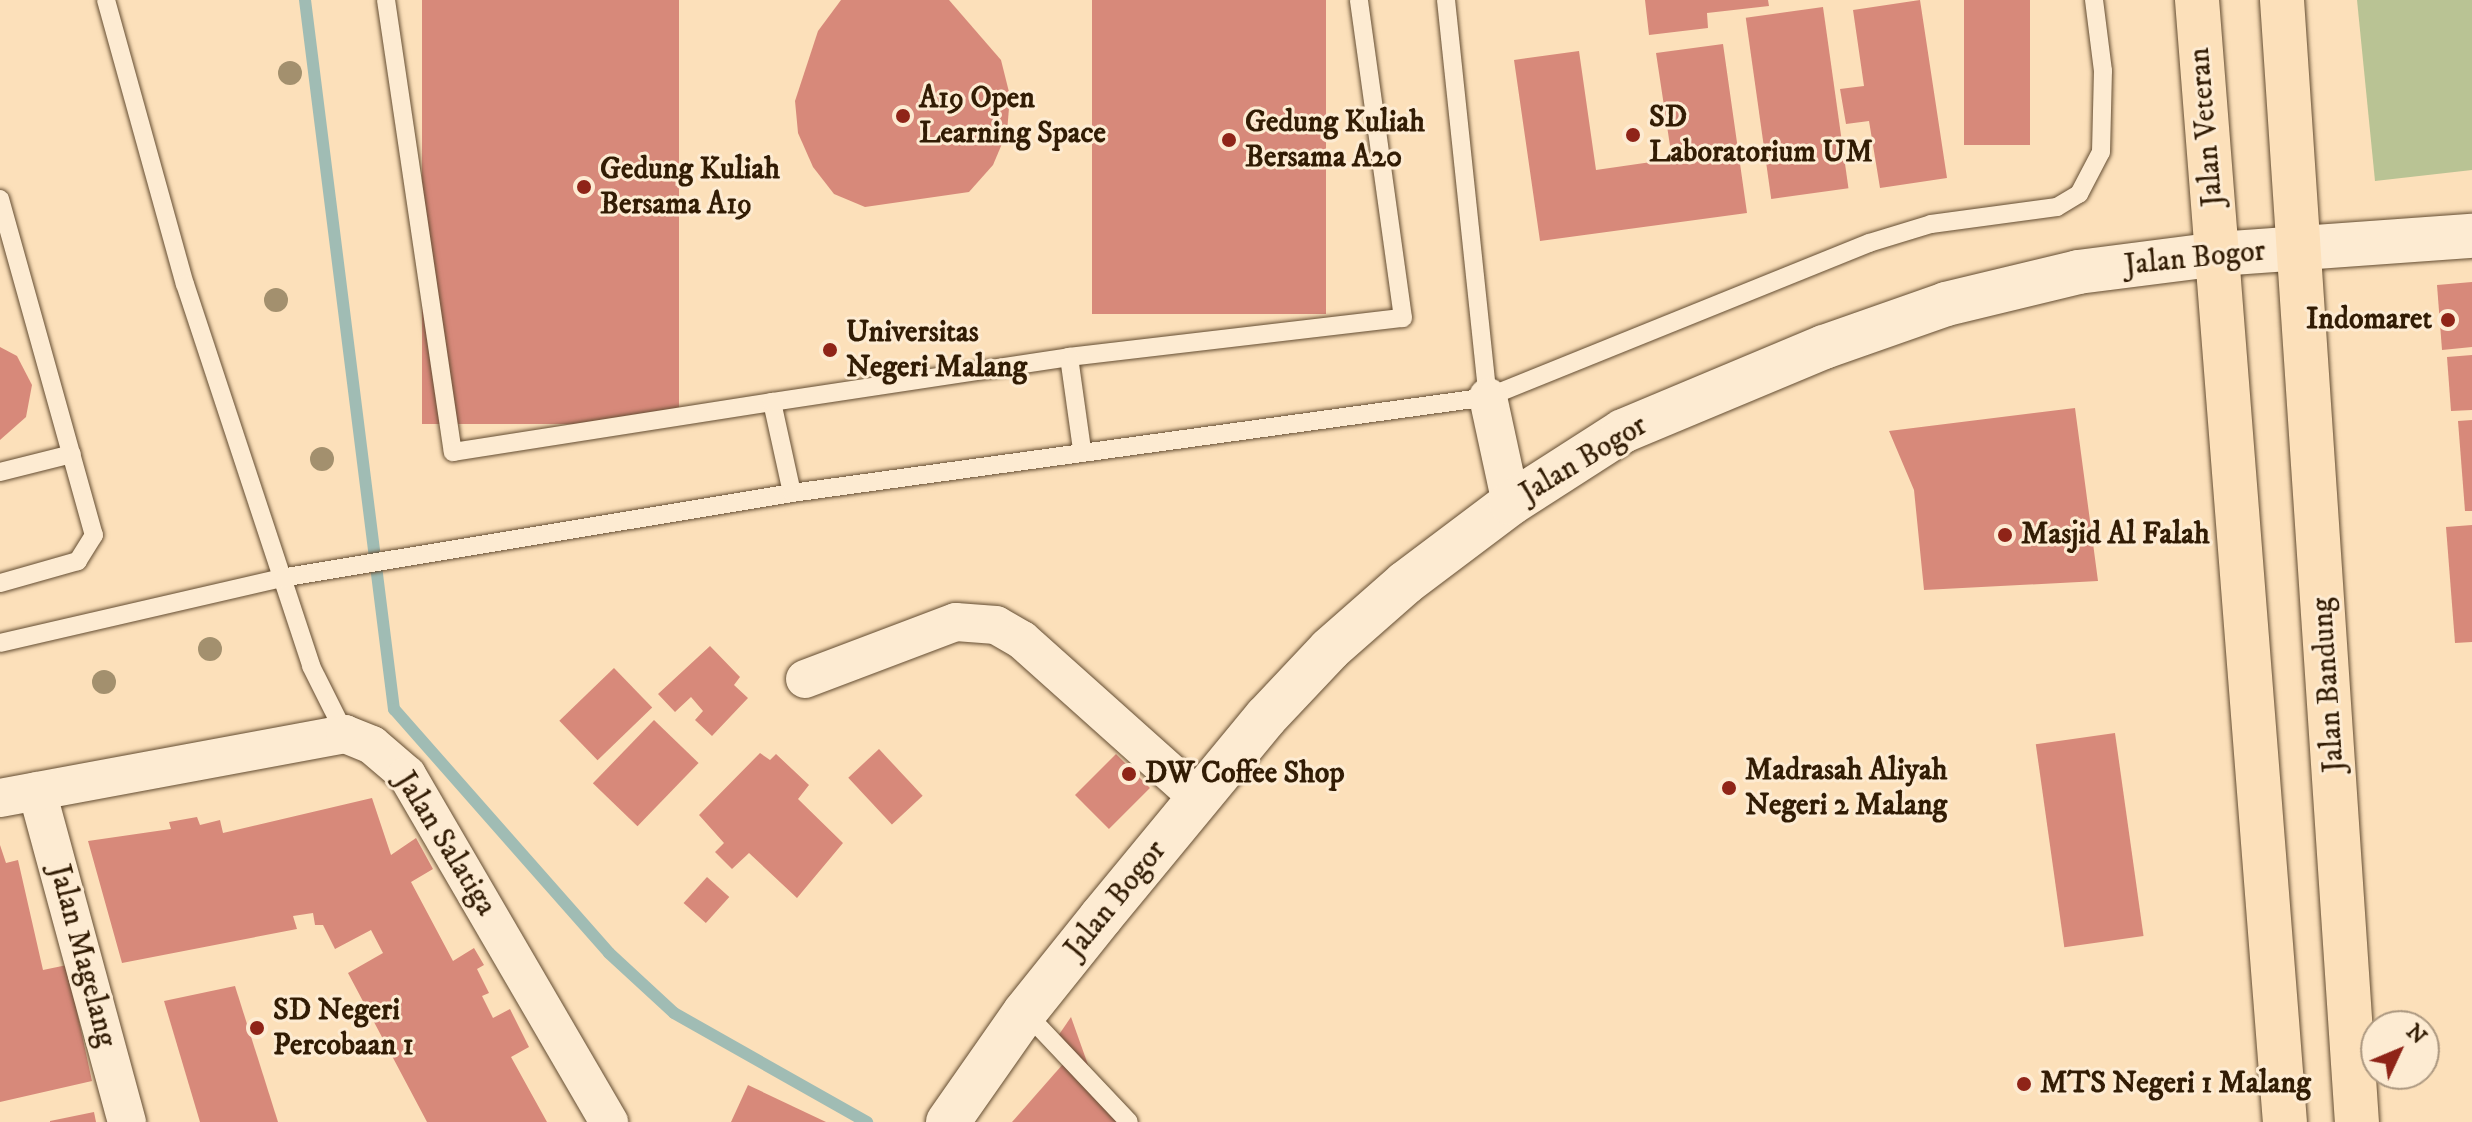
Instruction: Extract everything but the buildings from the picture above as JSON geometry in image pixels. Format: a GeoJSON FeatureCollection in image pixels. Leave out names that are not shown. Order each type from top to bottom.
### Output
{"type":"FeatureCollection","features":[{"type":"Feature","properties":{"kind":"main road","name":"Jalan Veteran"},"geometry":{"type":"LineString","coordinates":[[2197,0],[2218,254]]}},
{"type":"Feature","properties":{"kind":"main road"},"geometry":{"type":"LineString","coordinates":[[2282,0],[2302,249]]}},
{"type":"Feature","properties":{"kind":"main road","name":"Jalan Bogor"},"geometry":{"type":"LineString","coordinates":[[952,1120],[1025,1012],[1199,798],[1330,649],[1405,583],[1511,503],[1623,431],[1824,347],[1946,304],[2078,272],[2218,254],[2472,236]]}},
{"type":"Feature","properties":{"kind":"main road","name":"Jalan Bandung"},"geometry":{"type":"LineString","coordinates":[[2302,249],[2357,1122]]}},
{"type":"Feature","properties":{"kind":"main road"},"geometry":{"type":"LineString","coordinates":[[2218,254],[2285,1122]]}},
{"type":"Feature","properties":{"kind":"street"},"geometry":{"type":"LineString","coordinates":[[1488,397],[1511,503]]}},
{"type":"Feature","properties":{"kind":"street"},"geometry":{"type":"LineString","coordinates":[[805,679],[956,622],[996,625],[1022,640],[1199,798]]}},
{"type":"Feature","properties":{"kind":"street"},"geometry":{"type":"LineString","coordinates":[[0,798],[345,734]]}},
{"type":"Feature","properties":{"kind":"street","name":"Jalan Salatiga"},"geometry":{"type":"LineString","coordinates":[[345,734],[384,752],[407,775],[609,1122]]}},
{"type":"Feature","properties":{"kind":"street","name":"Jalan Magelang"},"geometry":{"type":"LineString","coordinates":[[37,791],[127,1122]]}},
{"type":"Feature","properties":{"kind":"lane"},"geometry":{"type":"LineString","coordinates":[[106,0],[185,284],[311,666],[345,734]]}},
{"type":"Feature","properties":{"kind":"lane"},"geometry":{"type":"LineString","coordinates":[[386,0],[453,452],[1069,357],[1403,318],[1359,0]]}},
{"type":"Feature","properties":{"kind":"lane"},"geometry":{"type":"LineString","coordinates":[[1446,0],[1488,397]]}},
{"type":"Feature","properties":{"kind":"lane"},"geometry":{"type":"LineString","coordinates":[[0,643],[281,578],[392,559],[792,493],[1082,450],[1488,397],[1869,243],[1931,224],[2057,207],[2079,194],[2101,152],[2103,71],[2094,0]]}},
{"type":"Feature","properties":{"kind":"lane"},"geometry":{"type":"LineString","coordinates":[[0,199],[94,535],[87,551],[78,561],[0,583]]}},
{"type":"Feature","properties":{"kind":"lane"},"geometry":{"type":"LineString","coordinates":[[1069,357],[1082,450]]}},
{"type":"Feature","properties":{"kind":"lane"},"geometry":{"type":"LineString","coordinates":[[772,402],[792,493]]}},
{"type":"Feature","properties":{"kind":"lane"},"geometry":{"type":"LineString","coordinates":[[0,472],[72,454]]}},
{"type":"Feature","properties":{"kind":"lane"},"geometry":{"type":"LineString","coordinates":[[1025,1012],[1129,1122]]}},
{"type":"Feature","properties":{"kind":"green space"},"geometry":{"type":"Polygon","coordinates":[[[2357,0],[2472,0],[2472,170],[2375,181],[2357,0]]]}},
{"type":"Feature","properties":{"kind":"waterway"},"geometry":{"type":"LineString","coordinates":[[305,0],[394,709],[609,953],[674,1013],[867,1122]]}},
{"type":"Feature","properties":{"kind":"place","name":"A19 Open Learning Space"},"geometry":{"type":"Point","coordinates":[903,116]}},
{"type":"Feature","properties":{"kind":"place","name":"SD Laboratorium UM"},"geometry":{"type":"Point","coordinates":[1633,135]}},
{"type":"Feature","properties":{"kind":"place","name":"Gedung Kuliah Bersama A20"},"geometry":{"type":"Point","coordinates":[1229,140]}},
{"type":"Feature","properties":{"kind":"place","name":"Gedung Kuliah Bersama A19"},"geometry":{"type":"Point","coordinates":[584,187]}},
{"type":"Feature","properties":{"kind":"place","name":"Indomaret"},"geometry":{"type":"Point","coordinates":[2448,320]}},
{"type":"Feature","properties":{"kind":"place","name":"Universitas Negeri Malang"},"geometry":{"type":"Point","coordinates":[830,350]}},
{"type":"Feature","properties":{"kind":"place","name":"Masjid Al Falah"},"geometry":{"type":"Point","coordinates":[2005,535]}},
{"type":"Feature","properties":{"kind":"place","name":"DW Coffee Shop"},"geometry":{"type":"Point","coordinates":[1129,774]}},
{"type":"Feature","properties":{"kind":"place","name":"Madrasah Aliyah Negeri 2 Malang"},"geometry":{"type":"Point","coordinates":[1729,788]}},
{"type":"Feature","properties":{"kind":"place","name":"SD Negeri Percobaan 1"},"geometry":{"type":"Point","coordinates":[257,1028]}},
{"type":"Feature","properties":{"kind":"place","name":"MTS Negeri 1 Malang"},"geometry":{"type":"Point","coordinates":[2024,1084]}}]}
